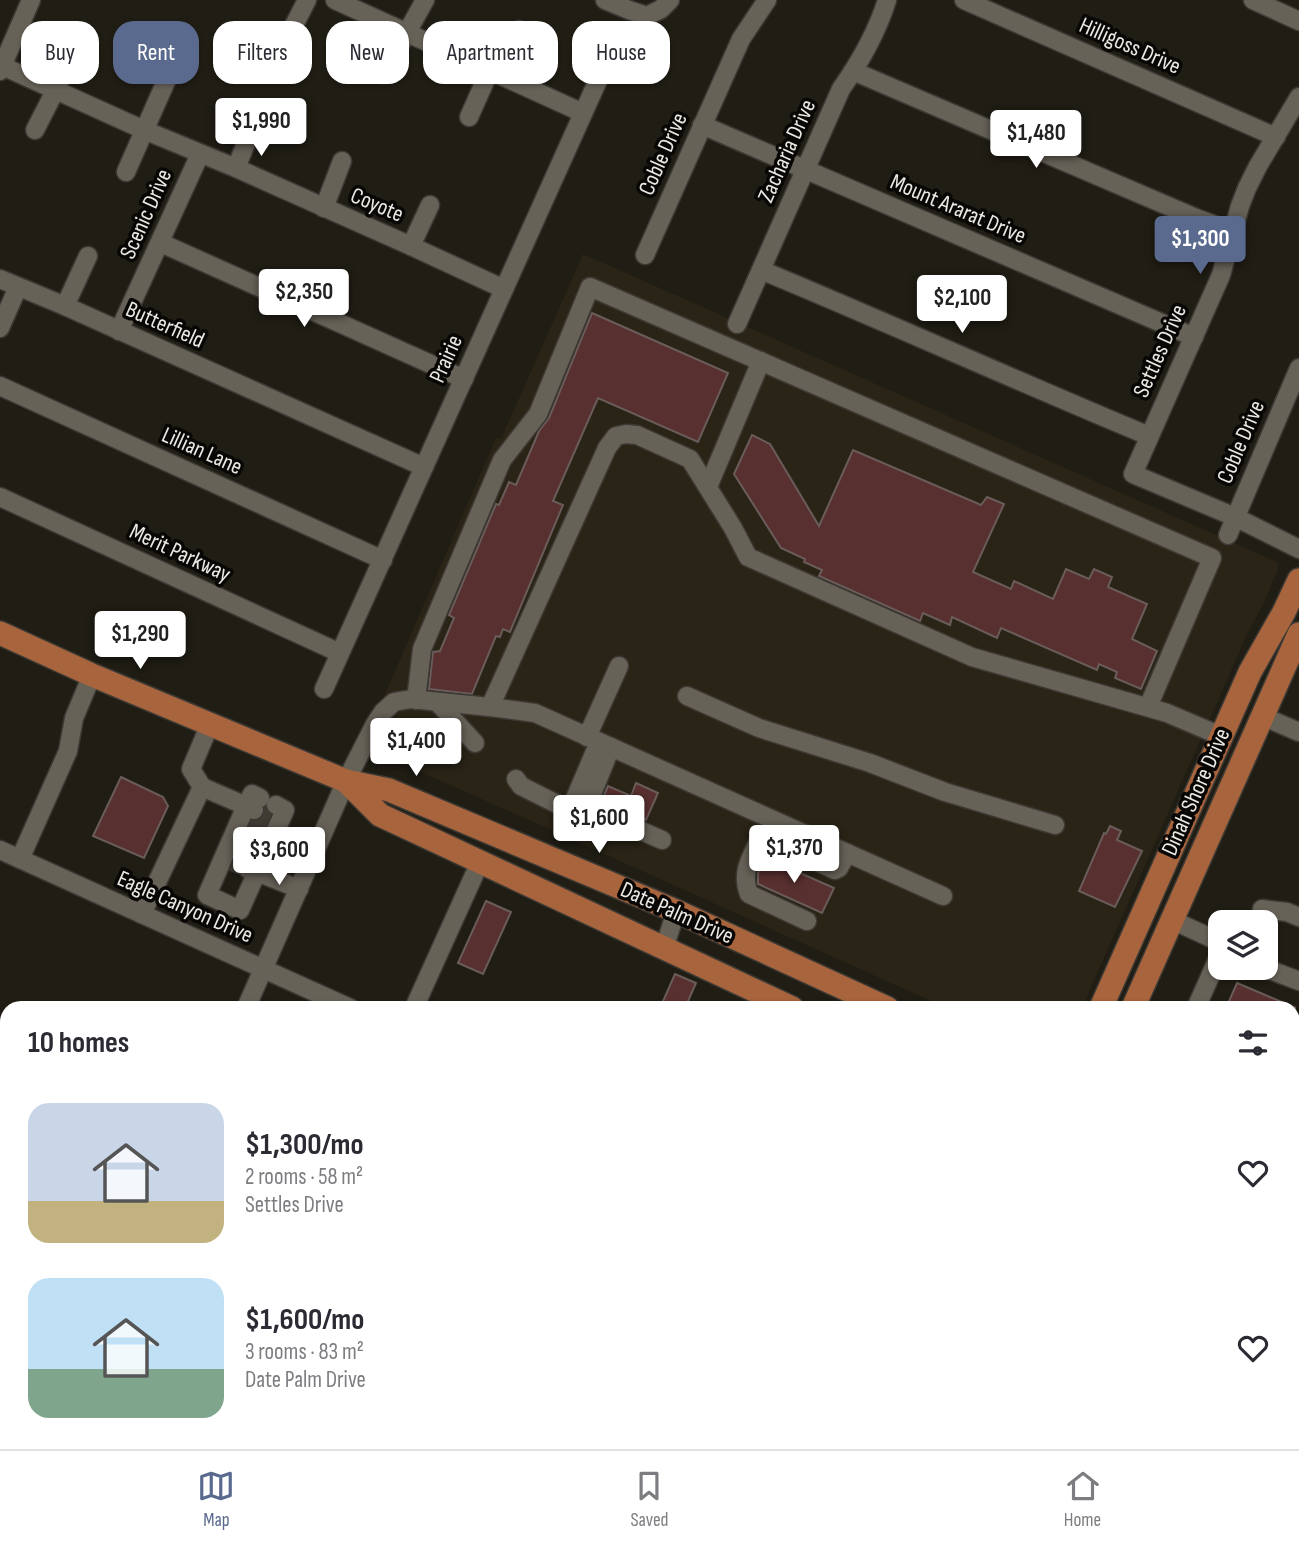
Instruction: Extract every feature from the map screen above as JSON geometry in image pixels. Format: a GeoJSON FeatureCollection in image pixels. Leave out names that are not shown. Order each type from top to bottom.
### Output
{"type":"FeatureCollection","features":[{"type":"Feature","properties":{"kind":"main road","name":"Dinah Shore Drive"},"geometry":{"type":"LineString","coordinates":[[1104,1001],[1250,672],[1299,580]]}},
{"type":"Feature","properties":{"kind":"main road"},"geometry":{"type":"LineString","coordinates":[[1288,659],[1289,633],[1299,610]]}},
{"type":"Feature","properties":{"kind":"main road","name":"Date Palm Drive"},"geometry":{"type":"LineString","coordinates":[[0,633],[92,675],[346,781],[389,790],[676,911],[872,1001]]}},
{"type":"Feature","properties":{"kind":"main road","name":"Dinah Shore Drive"},"geometry":{"type":"LineString","coordinates":[[1136,1001],[1299,634]]}},
{"type":"Feature","properties":{"kind":"main road"},"geometry":{"type":"LineString","coordinates":[[1221,736],[1248,748]]}},
{"type":"Feature","properties":{"kind":"main road","name":"Date Palm Drive"},"geometry":{"type":"LineString","coordinates":[[346,781],[380,814],[777,1001]]}},
{"type":"Feature","properties":{"kind":"main road"},"geometry":{"type":"LineString","coordinates":[[1172,920],[1166,917],[1163,911],[1182,855],[1183,823]]}},
{"type":"Feature","properties":{"kind":"street"},"geometry":{"type":"LineString","coordinates":[[1,67],[32,0]]}},
{"type":"Feature","properties":{"kind":"street"},"geometry":{"type":"LineString","coordinates":[[296,21],[307,0]]}},
{"type":"Feature","properties":{"kind":"street"},"geometry":{"type":"LineString","coordinates":[[335,0],[383,21]]}},
{"type":"Feature","properties":{"kind":"street"},"geometry":{"type":"LineString","coordinates":[[409,30],[425,0]]}},
{"type":"Feature","properties":{"kind":"street"},"geometry":{"type":"LineString","coordinates":[[605,0],[647,16],[665,4]]}},
{"type":"Feature","properties":{"kind":"street","name":"Coble Drive"},"geometry":{"type":"LineString","coordinates":[[645,255],[741,39],[767,0]]}},
{"type":"Feature","properties":{"kind":"street","name":"Zacharia Drive"},"geometry":{"type":"LineString","coordinates":[[737,324],[841,89],[882,16],[887,0]]}},
{"type":"Feature","properties":{"kind":"street","name":"Hilligoss Drive"},"geometry":{"type":"LineString","coordinates":[[964,0],[1276,137]]}},
{"type":"Feature","properties":{"kind":"street"},"geometry":{"type":"LineString","coordinates":[[1253,0],[1299,21]]}},
{"type":"Feature","properties":{"kind":"street","name":"Coyote"},"geometry":{"type":"LineString","coordinates":[[1,67],[236,168],[504,289]]}},
{"type":"Feature","properties":{"kind":"street"},"geometry":{"type":"LineString","coordinates":[[853,71],[1234,232]]}},
{"type":"Feature","properties":{"kind":"street"},"geometry":{"type":"LineString","coordinates":[[34,130],[58,84]]}},
{"type":"Feature","properties":{"kind":"street"},"geometry":{"type":"LineString","coordinates":[[126,172],[165,84]]}},
{"type":"Feature","properties":{"kind":"street"},"geometry":{"type":"LineString","coordinates":[[469,117],[487,84]]}},
{"type":"Feature","properties":{"kind":"street"},"geometry":{"type":"LineString","coordinates":[[520,84],[583,113]]}},
{"type":"Feature","properties":{"kind":"street","name":"Prairie"},"geometry":{"type":"LineString","coordinates":[[324,690],[596,84]]}},
{"type":"Feature","properties":{"kind":"street","name":"Settles Drive"},"geometry":{"type":"LineString","coordinates":[[1235,517],[1133,474],[1221,275],[1247,188],[1299,97]]}},
{"type":"Feature","properties":{"kind":"street"},"geometry":{"type":"LineString","coordinates":[[236,168],[255,121]]}},
{"type":"Feature","properties":{"kind":"street","name":"Mount Ararat Drive"},"geometry":{"type":"LineString","coordinates":[[702,125],[1194,337]]}},
{"type":"Feature","properties":{"kind":"street","name":"Scenic Drive"},"geometry":{"type":"LineString","coordinates":[[119,331],[200,154]]}},
{"type":"Feature","properties":{"kind":"street"},"geometry":{"type":"LineString","coordinates":[[324,208],[341,162]]}},
{"type":"Feature","properties":{"kind":"street"},"geometry":{"type":"LineString","coordinates":[[411,246],[430,205]]}},
{"type":"Feature","properties":{"kind":"street"},"geometry":{"type":"LineString","coordinates":[[160,243],[464,379]]}},
{"type":"Feature","properties":{"kind":"street"},"geometry":{"type":"LineString","coordinates":[[65,306],[88,256]]}},
{"type":"Feature","properties":{"kind":"street"},"geometry":{"type":"LineString","coordinates":[[761,270],[1149,436]]}},
{"type":"Feature","properties":{"kind":"street","name":"Butterfield"},"geometry":{"type":"LineString","coordinates":[[0,279],[424,467]]}},
{"type":"Feature","properties":{"kind":"street"},"geometry":{"type":"LineString","coordinates":[[0,328],[18,287]]}},
{"type":"Feature","properties":{"kind":"street"},"geometry":{"type":"LineString","coordinates":[[416,700],[422,649],[438,611],[502,460],[538,414],[590,287],[1212,558],[1148,707]]}},
{"type":"Feature","properties":{"kind":"street"},"geometry":{"type":"LineString","coordinates":[[708,487],[761,362]]}},
{"type":"Feature","properties":{"kind":"street","name":"Coble Drive"},"geometry":{"type":"LineString","coordinates":[[1228,535],[1299,368]]}},
{"type":"Feature","properties":{"kind":"street","name":"Lillian Lane"},"geometry":{"type":"LineString","coordinates":[[0,386],[383,560]]}},
{"type":"Feature","properties":{"kind":"street"},"geometry":{"type":"LineString","coordinates":[[490,707],[607,448],[616,436],[626,434],[637,435],[690,459],[748,557],[972,657],[1167,713],[1221,736]]}},
{"type":"Feature","properties":{"kind":"street","name":"Merit Parkway"},"geometry":{"type":"LineString","coordinates":[[0,497],[340,653]]}},
{"type":"Feature","properties":{"kind":"street"},"geometry":{"type":"LineString","coordinates":[[1235,517],[1299,549]]}},
{"type":"Feature","properties":{"kind":"street"},"geometry":{"type":"LineString","coordinates":[[619,666],[599,742],[588,804],[591,808],[662,840]]}},
{"type":"Feature","properties":{"kind":"street"},"geometry":{"type":"LineString","coordinates":[[20,859],[68,751],[74,718],[92,675]]}},
{"type":"Feature","properties":{"kind":"street"},"geometry":{"type":"LineString","coordinates":[[687,696],[759,728],[870,763],[946,792],[1055,825]]}},
{"type":"Feature","properties":{"kind":"street"},"geometry":{"type":"LineString","coordinates":[[249,1001],[346,781],[375,724],[394,702],[416,700],[535,713],[943,896]]}},
{"type":"Feature","properties":{"kind":"street"},"geometry":{"type":"LineString","coordinates":[[438,703],[475,743]]}},
{"type":"Feature","properties":{"kind":"street"},"geometry":{"type":"LineString","coordinates":[[1262,716],[1299,732]]}},
{"type":"Feature","properties":{"kind":"street"},"geometry":{"type":"LineString","coordinates":[[210,724],[191,769],[202,787],[253,836],[299,889]]}},
{"type":"Feature","properties":{"kind":"street"},"geometry":{"type":"LineString","coordinates":[[516,779],[521,786],[563,807],[569,807],[599,742]]}},
{"type":"Feature","properties":{"kind":"street"},"geometry":{"type":"LineString","coordinates":[[142,914],[202,787]]}},
{"type":"Feature","properties":{"kind":"street"},"geometry":{"type":"LineString","coordinates":[[780,845],[789,827]]}},
{"type":"Feature","properties":{"kind":"street"},"geometry":{"type":"LineString","coordinates":[[807,921],[748,894],[744,884],[746,869],[761,836],[835,870],[839,868],[847,853]]}},
{"type":"Feature","properties":{"kind":"street","name":"Eagle Canyon Drive"},"geometry":{"type":"LineString","coordinates":[[0,850],[334,1001]]}},
{"type":"Feature","properties":{"kind":"street"},"geometry":{"type":"LineString","coordinates":[[417,1001],[480,862]]}},
{"type":"Feature","properties":{"kind":"street"},"geometry":{"type":"LineString","coordinates":[[1262,909],[1287,912],[1299,917]]}},
{"type":"Feature","properties":{"kind":"street"},"geometry":{"type":"LineString","coordinates":[[664,948],[676,911]]}},
{"type":"Feature","properties":{"kind":"street"},"geometry":{"type":"LineString","coordinates":[[1172,920],[1208,936]]}},
{"type":"Feature","properties":{"kind":"street"},"geometry":{"type":"LineString","coordinates":[[1278,973],[1299,981]]}},
{"type":"Feature","properties":{"kind":"street"},"geometry":{"type":"LineString","coordinates":[[1199,1001],[1208,980]]}},
{"type":"Feature","properties":{"kind":"shaded area"},"geometry":{"type":"Polygon","coordinates":[[[583,254],[1277,562],[1278,569],[1262,607],[1249,630],[1085,1001],[931,1001],[397,761],[388,740],[363,728],[383,699],[496,438],[501,439],[583,254]]]}},
{"type":"Feature","properties":{"kind":"building"},"geometry":{"type":"Polygon","coordinates":[[[592,313],[728,373],[698,442],[598,398],[553,501],[563,505],[510,632],[503,629],[500,637],[496,636],[472,694],[429,689],[433,652],[440,651],[454,618],[449,615],[496,504],[499,505],[509,482],[516,485],[539,431],[549,418],[592,313]]]}},
{"type":"Feature","properties":{"kind":"building"},"geometry":{"type":"Polygon","coordinates":[[[752,435],[770,444],[819,526],[853,450],[981,505],[987,497],[1004,504],[973,572],[1011,589],[1014,581],[1053,599],[1066,569],[1089,579],[1094,569],[1112,577],[1108,587],[1147,604],[1132,639],[1157,651],[1141,689],[1115,678],[1117,672],[1099,664],[1097,670],[1001,628],[997,638],[952,617],[950,625],[923,613],[920,621],[819,576],[822,570],[781,548],[734,474],[752,435]]]}},
{"type":"Feature","properties":{"kind":"building"},"geometry":{"type":"Polygon","coordinates":[[[121,777],[163,797],[168,806],[144,858],[93,836],[121,777]]]}},
{"type":"Feature","properties":{"kind":"building"},"geometry":{"type":"Polygon","coordinates":[[[636,783],[658,793],[646,820],[623,813],[602,800],[608,786],[631,796],[636,783]]]}},
{"type":"Feature","properties":{"kind":"building"},"geometry":{"type":"Polygon","coordinates":[[[1110,826],[1121,831],[1117,840],[1142,851],[1115,907],[1079,891],[1104,833],[1106,834],[1110,826]]]}},
{"type":"Feature","properties":{"kind":"building"},"geometry":{"type":"Polygon","coordinates":[[[764,857],[834,888],[822,913],[758,884],[758,873],[764,857]]]}},
{"type":"Feature","properties":{"kind":"building"},"geometry":{"type":"Polygon","coordinates":[[[486,901],[511,912],[483,974],[458,963],[486,901]]]}},
{"type":"Feature","properties":{"kind":"building"},"geometry":{"type":"Polygon","coordinates":[[[675,974],[696,983],[688,1001],[663,1001],[675,974]]]}},
{"type":"Feature","properties":{"kind":"building"},"geometry":{"type":"Polygon","coordinates":[[[1237,983],[1279,1001],[1229,1001],[1237,983]]]}},
{"type":"Feature","properties":{"kind":"tunnel"},"geometry":{"type":"LineString","coordinates":[[254,810],[271,817]]}},
{"type":"Feature","properties":{"kind":"tunnel"},"geometry":{"type":"LineString","coordinates":[[249,823],[265,831]]}},
{"type":"Feature","properties":{"kind":"tunnel"},"geometry":{"type":"LineString","coordinates":[[232,862],[248,869]]}}]}
